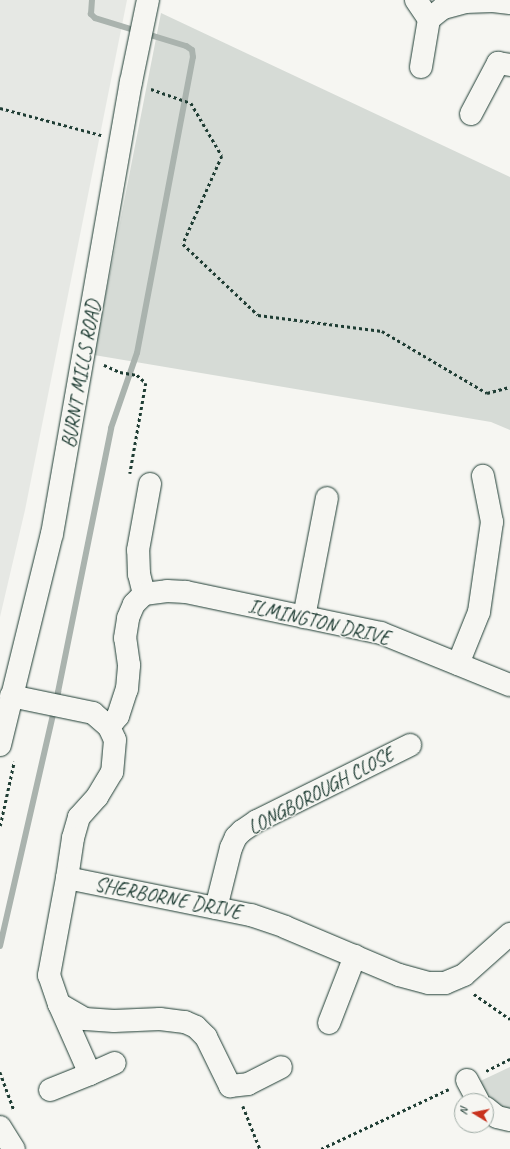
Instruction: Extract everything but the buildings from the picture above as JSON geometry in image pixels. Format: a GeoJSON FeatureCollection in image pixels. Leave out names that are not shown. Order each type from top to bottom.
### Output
{"type":"FeatureCollection","features":[{"type":"Feature","properties":{"kind":"street"},"geometry":{"type":"LineString","coordinates":[[416,0],[429,19]]}},
{"type":"Feature","properties":{"kind":"street","name":"BURNT MILLS ROAD"},"geometry":{"type":"LineString","coordinates":[[0,745],[52,534],[131,82],[148,1]]}},
{"type":"Feature","properties":{"kind":"street"},"geometry":{"type":"LineString","coordinates":[[421,67],[429,19],[443,8],[465,1],[493,1],[510,3]]}},
{"type":"Feature","properties":{"kind":"street"},"geometry":{"type":"LineString","coordinates":[[471,114],[498,63],[510,65]]}},
{"type":"Feature","properties":{"kind":"street"},"geometry":{"type":"LineString","coordinates":[[458,664],[479,612],[492,522],[483,476]]}},
{"type":"Feature","properties":{"kind":"street"},"geometry":{"type":"LineString","coordinates":[[11,696],[43,704],[93,713],[109,726],[118,716],[127,689],[129,665],[124,638],[128,618],[134,604],[144,594],[139,574],[138,550],[150,484]]}},
{"type":"Feature","properties":{"kind":"street"},"geometry":{"type":"LineString","coordinates":[[304,617],[327,498]]}},
{"type":"Feature","properties":{"kind":"street","name":"ILMINGTON DRIVE"},"geometry":{"type":"LineString","coordinates":[[144,594],[167,591],[186,592],[381,633],[510,685]]}},
{"type":"Feature","properties":{"kind":"street","name":"SHERBORNE DRIVE"},"geometry":{"type":"LineString","coordinates":[[109,726],[116,740],[112,772],[97,797],[79,817],[73,838],[67,878],[250,915],[278,924],[413,980],[445,982],[464,975],[510,934]]}},
{"type":"Feature","properties":{"kind":"street","name":"LONGBOROUGH CLOSE"},"geometry":{"type":"LineString","coordinates":[[216,908],[231,848],[236,837],[242,831],[257,821],[410,745]]}},
{"type":"Feature","properties":{"kind":"street"},"geometry":{"type":"LineString","coordinates":[[67,878],[49,975],[59,1004],[90,1074]]}},
{"type":"Feature","properties":{"kind":"street"},"geometry":{"type":"LineString","coordinates":[[329,1023],[355,956]]}},
{"type":"Feature","properties":{"kind":"street"},"geometry":{"type":"LineString","coordinates":[[59,1004],[85,1019],[114,1021],[160,1019],[185,1022],[196,1027],[206,1038],[230,1086],[248,1084],[281,1067]]}},
{"type":"Feature","properties":{"kind":"street"},"geometry":{"type":"LineString","coordinates":[[50,1090],[115,1063]]}},
{"type":"Feature","properties":{"kind":"street"},"geometry":{"type":"LineString","coordinates":[[467,1080],[474,1093]]}},
{"type":"Feature","properties":{"kind":"street"},"geometry":{"type":"LineString","coordinates":[[494,1114],[498,1117],[510,1120]]}},
{"type":"Feature","properties":{"kind":"street"},"geometry":{"type":"LineString","coordinates":[[0,1127],[14,1149]]}},
{"type":"Feature","properties":{"kind":"path"},"geometry":{"type":"LineString","coordinates":[[131,82],[192,103],[222,156],[184,244],[258,315],[382,331],[487,393],[510,387]]}},
{"type":"Feature","properties":{"kind":"path"},"geometry":{"type":"LineString","coordinates":[[0,108],[121,140]]}},
{"type":"Feature","properties":{"kind":"path"},"geometry":{"type":"LineString","coordinates":[[120,372],[137,375],[146,383],[129,479],[150,484]]}},
{"type":"Feature","properties":{"kind":"path"},"geometry":{"type":"LineString","coordinates":[[321,1149],[510,1059]]}},
{"type":"Feature","properties":{"kind":"path"},"geometry":{"type":"LineString","coordinates":[[230,1086],[242,1104],[260,1149]]}},
{"type":"Feature","properties":{"kind":"shaded area"},"geometry":{"type":"Polygon","coordinates":[[[0,0],[127,0],[25,510],[0,617],[0,0]]]}},
{"type":"Feature","properties":{"kind":"shaded area"},"geometry":{"type":"Polygon","coordinates":[[[161,13],[510,177],[510,430],[491,422],[94,355],[161,13]]]}},
{"type":"Feature","properties":{"kind":"shaded area"},"geometry":{"type":"Polygon","coordinates":[[[510,1067],[510,1109],[501,1106],[494,1100],[494,1093],[485,1093],[474,1084],[510,1067]]]}},
{"type":"Feature","properties":{"kind":"waterway"},"geometry":{"type":"LineString","coordinates":[[0,946],[58,692],[111,428],[137,353],[193,57],[192,50],[186,46],[95,18],[91,14],[92,0]]}}]}
